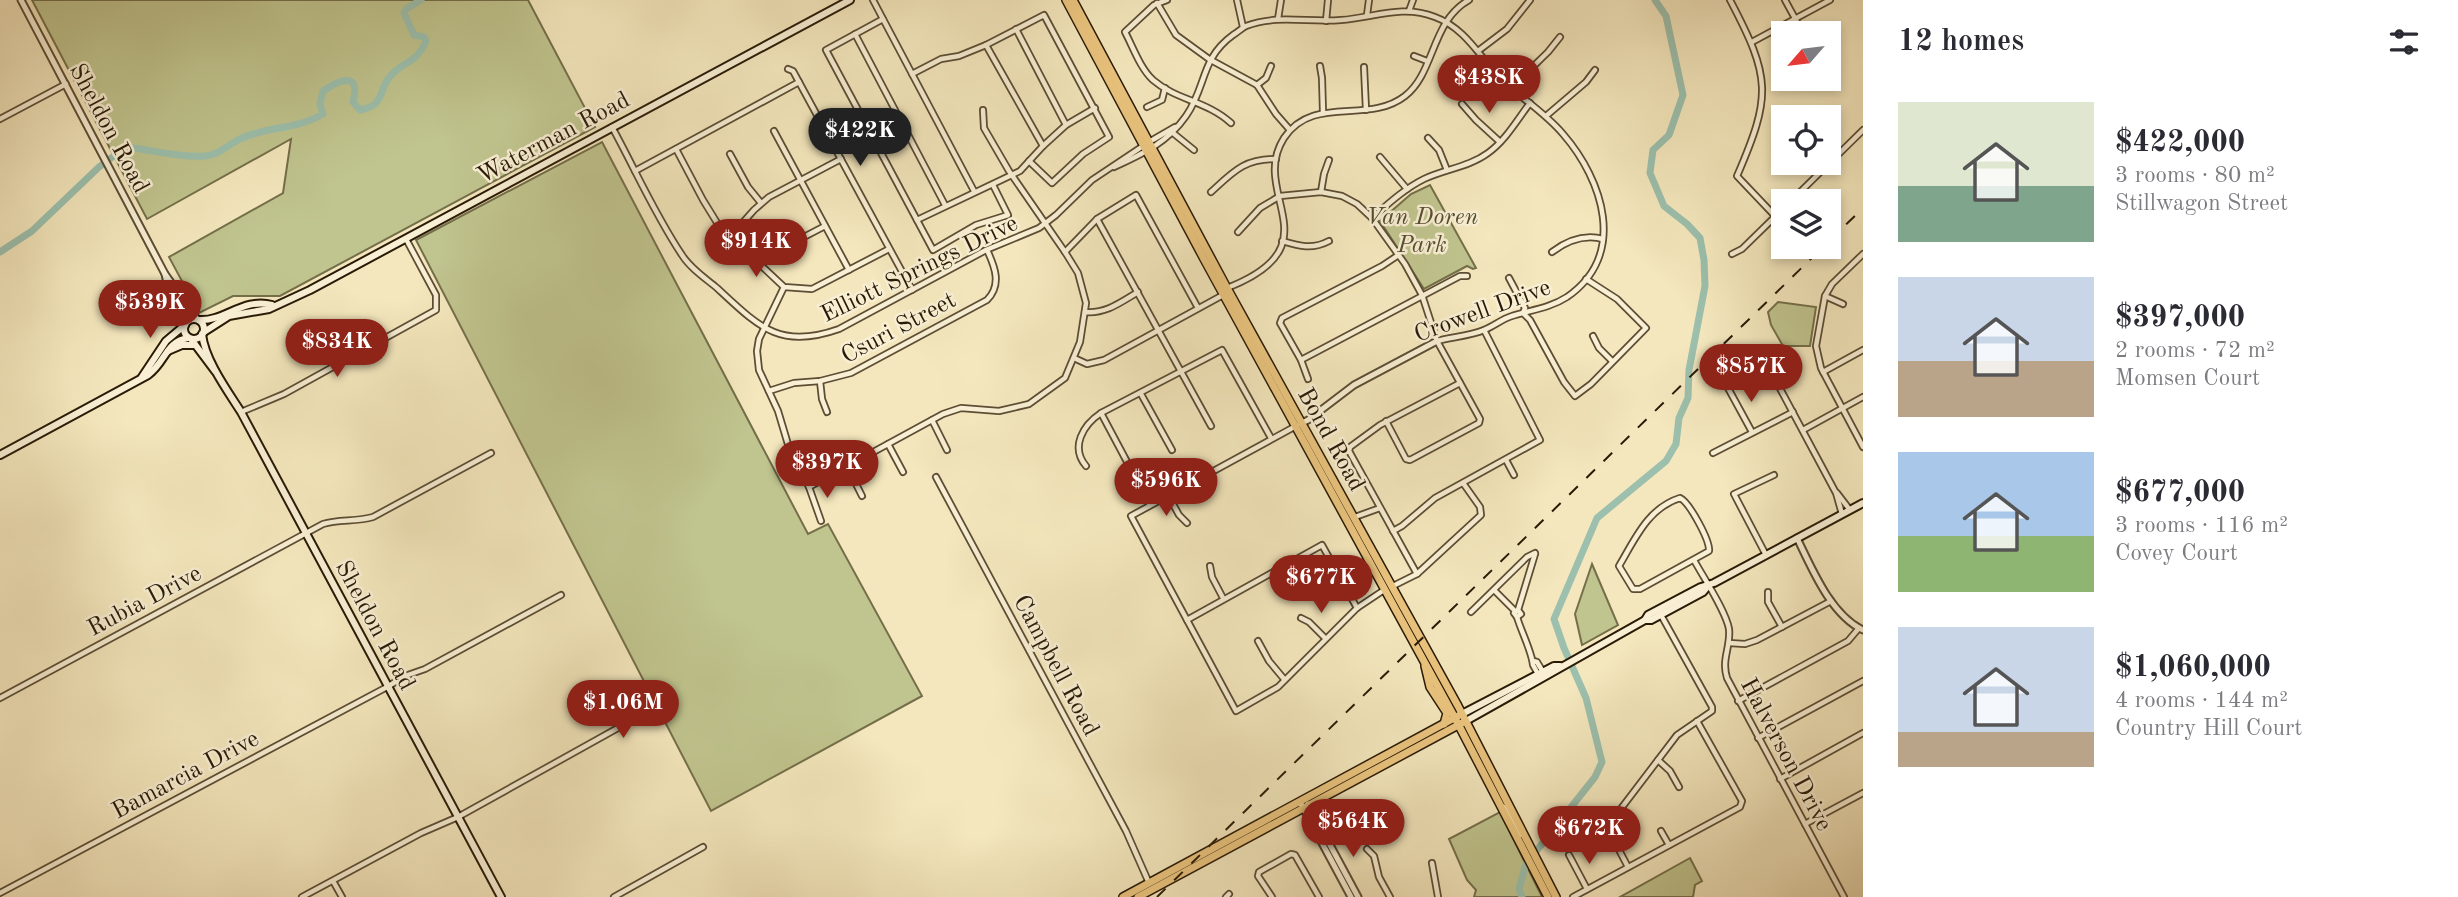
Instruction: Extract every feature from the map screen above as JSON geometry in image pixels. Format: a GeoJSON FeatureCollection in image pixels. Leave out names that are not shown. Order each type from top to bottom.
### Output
{"type":"FeatureCollection","features":[{"type":"Feature","properties":{"kind":"main road","name":"Waterman Road"},"geometry":{"type":"LineString","coordinates":[[203,333],[229,316],[264,310],[310,290],[850,0]]}},
{"type":"Feature","properties":{"kind":"main road","name":"Bond Road"},"geometry":{"type":"LineString","coordinates":[[1066,0],[1353,518],[1391,595],[1413,624],[1502,807],[1525,842]]}},
{"type":"Feature","properties":{"kind":"main road","name":"Bond Road"},"geometry":{"type":"LineString","coordinates":[[1073,0],[1204,259],[1225,291]]}},
{"type":"Feature","properties":{"kind":"main road","name":"Waterman Road"},"geometry":{"type":"LineString","coordinates":[[198,320],[210,320],[239,307],[272,305]]}},
{"type":"Feature","properties":{"kind":"main road"},"geometry":{"type":"LineString","coordinates":[[0,455],[142,378],[154,371],[168,351],[196,339],[203,333],[204,326],[198,320],[192,319],[185,324],[166,341],[142,378]]}},
{"type":"Feature","properties":{"kind":"main road"},"geometry":{"type":"LineString","coordinates":[[185,324],[184,332],[191,340]]}},
{"type":"Feature","properties":{"kind":"main road","name":"Sheldon Road"},"geometry":{"type":"LineString","coordinates":[[203,333],[203,343],[216,372]]}},
{"type":"Feature","properties":{"kind":"main road","name":"Sheldon Road"},"geometry":{"type":"LineString","coordinates":[[191,340],[216,372],[241,412],[501,897]]}},
{"type":"Feature","properties":{"kind":"main road","name":"Bond Road"},"geometry":{"type":"LineString","coordinates":[[1299,424],[1328,486],[1388,589],[1424,661],[1460,720],[1525,842],[1548,897]]}},
{"type":"Feature","properties":{"kind":"main road"},"geometry":{"type":"LineString","coordinates":[[1328,486],[1334,491],[1348,517],[1353,518]]}},
{"type":"Feature","properties":{"kind":"main road"},"geometry":{"type":"LineString","coordinates":[[1645,620],[1648,615],[1863,503]]}},
{"type":"Feature","properties":{"kind":"main road"},"geometry":{"type":"LineString","coordinates":[[1123,897],[1342,787],[1540,673],[1560,666],[1645,620],[1661,615],[1702,593],[1708,586]]}},
{"type":"Feature","properties":{"kind":"main road"},"geometry":{"type":"LineString","coordinates":[[1424,661],[1430,687],[1447,713],[1444,724]]}},
{"type":"Feature","properties":{"kind":"main road"},"geometry":{"type":"LineString","coordinates":[[1138,897],[1359,770],[1444,724],[1460,720],[1529,686],[1557,671],[1560,666]]}},
{"type":"Feature","properties":{"kind":"main road"},"geometry":{"type":"LineString","coordinates":[[1529,686],[1543,675],[1540,673]]}},
{"type":"Feature","properties":{"kind":"main road"},"geometry":{"type":"LineString","coordinates":[[1372,771],[1371,768],[1381,758]]}},
{"type":"Feature","properties":{"kind":"main road"},"geometry":{"type":"LineString","coordinates":[[1342,787],[1358,774],[1359,770]]}},
{"type":"Feature","properties":{"kind":"main road","name":"Bond Road"},"geometry":{"type":"LineString","coordinates":[[1540,875],[1556,897]]}},
{"type":"Feature","properties":{"kind":"main road"},"geometry":{"type":"LineString","coordinates":[[1138,897],[1151,882]]}},
{"type":"Feature","properties":{"kind":"street","name":"Sheldon Road"},"geometry":{"type":"LineString","coordinates":[[21,0],[165,274],[198,320]]}},
{"type":"Feature","properties":{"kind":"street"},"geometry":{"type":"LineString","coordinates":[[873,0],[974,191]]}},
{"type":"Feature","properties":{"kind":"street"},"geometry":{"type":"LineString","coordinates":[[1167,0],[1157,3],[1125,32],[1149,75],[1165,89],[1210,107],[1231,123]]}},
{"type":"Feature","properties":{"kind":"street"},"geometry":{"type":"LineString","coordinates":[[1148,147],[1174,130],[1186,115],[1209,59],[1243,27],[1237,0]]}},
{"type":"Feature","properties":{"kind":"street"},"geometry":{"type":"LineString","coordinates":[[1278,19],[1281,0]]}},
{"type":"Feature","properties":{"kind":"street"},"geometry":{"type":"LineString","coordinates":[[1325,21],[1328,0]]}},
{"type":"Feature","properties":{"kind":"street"},"geometry":{"type":"LineString","coordinates":[[1367,15],[1369,0]]}},
{"type":"Feature","properties":{"kind":"street"},"geometry":{"type":"LineString","coordinates":[[1409,11],[1413,0]]}},
{"type":"Feature","properties":{"kind":"street"},"geometry":{"type":"LineString","coordinates":[[1074,358],[1087,364],[1104,360],[1263,271],[1274,259],[1282,241],[1285,223],[1276,159],[1282,141],[1290,130],[1307,117],[1323,112],[1384,107],[1407,94],[1419,81],[1447,22],[1460,6],[1469,0]]}},
{"type":"Feature","properties":{"kind":"street"},"geometry":{"type":"LineString","coordinates":[[1478,51],[1507,29],[1530,0]]}},
{"type":"Feature","properties":{"kind":"street"},"geometry":{"type":"LineString","coordinates":[[1730,0],[1752,42],[1761,74],[1762,108],[1754,136],[1737,176],[1771,212]]}},
{"type":"Feature","properties":{"kind":"street"},"geometry":{"type":"LineString","coordinates":[[1786,0],[1796,19]]}},
{"type":"Feature","properties":{"kind":"street"},"geometry":{"type":"LineString","coordinates":[[1752,42],[1830,0]]}},
{"type":"Feature","properties":{"kind":"street"},"geometry":{"type":"LineString","coordinates":[[1157,3],[1176,35],[1209,59],[1257,85],[1290,130]]}},
{"type":"Feature","properties":{"kind":"street","name":"Crowell Drive"},"geometry":{"type":"LineString","coordinates":[[1243,27],[1278,19],[1345,20],[1409,11],[1431,15],[1447,22],[1463,34],[1493,70],[1546,116],[1569,141],[1597,190],[1604,216],[1603,239],[1595,264],[1586,279],[1561,301],[1503,319],[1484,330],[1437,341],[1354,385],[1299,424]]}},
{"type":"Feature","properties":{"kind":"street"},"geometry":{"type":"LineString","coordinates":[[912,74],[941,59],[958,56],[986,45],[1044,15],[1109,137],[1083,154],[1052,183],[1029,161]]}},
{"type":"Feature","properties":{"kind":"street"},"geometry":{"type":"LineString","coordinates":[[883,19],[826,50],[933,250],[976,225],[1008,215],[993,185]]}},
{"type":"Feature","properties":{"kind":"street"},"geometry":{"type":"LineString","coordinates":[[1016,29],[1066,125]]}},
{"type":"Feature","properties":{"kind":"street"},"geometry":{"type":"LineString","coordinates":[[855,34],[945,205]]}},
{"type":"Feature","properties":{"kind":"street"},"geometry":{"type":"LineString","coordinates":[[1511,88],[1560,37]]}},
{"type":"Feature","properties":{"kind":"street"},"geometry":{"type":"LineString","coordinates":[[986,45],[1043,146]]}},
{"type":"Feature","properties":{"kind":"street"},"geometry":{"type":"LineString","coordinates":[[1414,56],[1427,61]]}},
{"type":"Feature","properties":{"kind":"street"},"geometry":{"type":"LineString","coordinates":[[1257,85],[1266,78],[1271,66]]}},
{"type":"Feature","properties":{"kind":"street"},"geometry":{"type":"LineString","coordinates":[[1320,66],[1323,112]]}},
{"type":"Feature","properties":{"kind":"street"},"geometry":{"type":"LineString","coordinates":[[1364,67],[1366,110]]}},
{"type":"Feature","properties":{"kind":"street"},"geometry":{"type":"LineString","coordinates":[[788,69],[793,71],[912,290]]}},
{"type":"Feature","properties":{"kind":"street"},"geometry":{"type":"LineString","coordinates":[[1546,116],[1586,82],[1595,70]]}},
{"type":"Feature","properties":{"kind":"street"},"geometry":{"type":"LineString","coordinates":[[635,171],[799,82]]}},
{"type":"Feature","properties":{"kind":"street"},"geometry":{"type":"LineString","coordinates":[[0,119],[66,84]]}},
{"type":"Feature","properties":{"kind":"street"},"geometry":{"type":"LineString","coordinates":[[1147,107],[1162,100],[1165,89]]}},
{"type":"Feature","properties":{"kind":"street"},"geometry":{"type":"LineString","coordinates":[[1372,218],[1425,178],[1476,161],[1500,142],[1530,103]]}},
{"type":"Feature","properties":{"kind":"street"},"geometry":{"type":"LineString","coordinates":[[1462,104],[1500,142]]}},
{"type":"Feature","properties":{"kind":"street"},"geometry":{"type":"LineString","coordinates":[[917,220],[1020,171],[1066,125],[1095,108]]}},
{"type":"Feature","properties":{"kind":"street"},"geometry":{"type":"LineString","coordinates":[[809,486],[932,420],[961,408],[999,411],[1029,404],[1065,378],[1080,342],[1085,312],[1086,303],[1078,274],[984,128],[983,110]]}},
{"type":"Feature","properties":{"kind":"street","name":"Elliott Springs Drive"},"geometry":{"type":"LineString","coordinates":[[612,127],[684,258],[743,313],[772,333],[785,336],[817,336],[839,329],[986,250],[1022,237],[1047,223],[1092,180],[1148,147]]}},
{"type":"Feature","properties":{"kind":"street"},"geometry":{"type":"LineString","coordinates":[[1174,130],[1194,150]]}},
{"type":"Feature","properties":{"kind":"street"},"geometry":{"type":"LineString","coordinates":[[1803,189],[1863,130]]}},
{"type":"Feature","properties":{"kind":"street"},"geometry":{"type":"LineString","coordinates":[[774,131],[849,270]]}},
{"type":"Feature","properties":{"kind":"street"},"geometry":{"type":"LineString","coordinates":[[1428,138],[1443,157],[1447,171]]}},
{"type":"Feature","properties":{"kind":"street"},"geometry":{"type":"LineString","coordinates":[[676,149],[711,215],[730,237],[784,287],[813,289],[889,248]]}},
{"type":"Feature","properties":{"kind":"street"},"geometry":{"type":"LineString","coordinates":[[730,154],[748,187],[761,203]]}},
{"type":"Feature","properties":{"kind":"street"},"geometry":{"type":"LineString","coordinates":[[1380,157],[1407,189]]}},
{"type":"Feature","properties":{"kind":"street"},"geometry":{"type":"LineString","coordinates":[[730,237],[761,203],[841,159]]}},
{"type":"Feature","properties":{"kind":"street"},"geometry":{"type":"LineString","coordinates":[[1211,192],[1245,164],[1260,159],[1276,159]]}},
{"type":"Feature","properties":{"kind":"street"},"geometry":{"type":"LineString","coordinates":[[1321,192],[1329,160]]}},
{"type":"Feature","properties":{"kind":"street"},"geometry":{"type":"LineString","coordinates":[[1238,232],[1260,208],[1280,195],[1321,192],[1342,196],[1357,204],[1372,218],[1422,295],[1437,341],[1480,419],[1479,423],[1410,460],[1406,459],[1387,421]]}},
{"type":"Feature","properties":{"kind":"street"},"geometry":{"type":"LineString","coordinates":[[1065,252],[1097,219],[1136,195],[1198,308]]}},
{"type":"Feature","properties":{"kind":"street"},"geometry":{"type":"LineString","coordinates":[[1097,219],[1211,426]]}},
{"type":"Feature","properties":{"kind":"street"},"geometry":{"type":"LineString","coordinates":[[1732,254],[1771,220]]}},
{"type":"Feature","properties":{"kind":"street"},"geometry":{"type":"LineString","coordinates":[[800,239],[825,226]]}},
{"type":"Feature","properties":{"kind":"street"},"geometry":{"type":"LineString","coordinates":[[1552,252],[1580,237],[1594,236],[1603,239]]}},
{"type":"Feature","properties":{"kind":"street"},"geometry":{"type":"LineString","coordinates":[[241,412],[284,394],[436,310],[436,295],[406,238]]}},
{"type":"Feature","properties":{"kind":"street"},"geometry":{"type":"LineString","coordinates":[[1282,241],[1307,247],[1320,246],[1329,241]]}},
{"type":"Feature","properties":{"kind":"street","name":"Csuri Street"},"geometry":{"type":"LineString","coordinates":[[769,391],[794,383],[820,381],[851,373],[986,300],[993,293],[996,278],[986,250]]}},
{"type":"Feature","properties":{"kind":"street"},"geometry":{"type":"LineString","coordinates":[[1308,379],[1301,360],[1280,323],[1282,318],[1382,266],[1397,255]]}},
{"type":"Feature","properties":{"kind":"street"},"geometry":{"type":"LineString","coordinates":[[1863,255],[1832,284],[1825,296],[1816,346],[1823,372],[1863,446]]}},
{"type":"Feature","properties":{"kind":"street","name":"Sheldon Road"},"geometry":{"type":"LineString","coordinates":[[165,274],[170,290],[184,312],[185,324]]}},
{"type":"Feature","properties":{"kind":"street"},"geometry":{"type":"LineString","coordinates":[[1301,360],[1422,295],[1460,276],[1467,276]]}},
{"type":"Feature","properties":{"kind":"street"},"geometry":{"type":"LineString","coordinates":[[1508,278],[1525,308],[1523,313],[1530,320],[1574,396],[1591,384],[1646,328],[1617,299],[1586,279]]}},
{"type":"Feature","properties":{"kind":"street"},"geometry":{"type":"LineString","coordinates":[[784,287],[764,328],[757,351],[759,370],[790,451],[809,486],[821,521]]}},
{"type":"Feature","properties":{"kind":"street"},"geometry":{"type":"LineString","coordinates":[[1085,312],[1095,313],[1109,309],[1138,292]]}},
{"type":"Feature","properties":{"kind":"street"},"geometry":{"type":"LineString","coordinates":[[1825,296],[1843,304]]}},
{"type":"Feature","properties":{"kind":"street"},"geometry":{"type":"LineString","coordinates":[[1393,531],[1435,498],[1538,443],[1540,437],[1484,330]]}},
{"type":"Feature","properties":{"kind":"street"},"geometry":{"type":"LineString","coordinates":[[1593,335],[1612,361]]}},
{"type":"Feature","properties":{"kind":"street"},"geometry":{"type":"LineString","coordinates":[[1086,466],[1078,452],[1081,435],[1089,422],[1101,413],[1222,350],[1270,438]]}},
{"type":"Feature","properties":{"kind":"street"},"geometry":{"type":"LineString","coordinates":[[1823,372],[1863,350]]}},
{"type":"Feature","properties":{"kind":"street"},"geometry":{"type":"LineString","coordinates":[[1762,355],[1836,493],[1842,514]]}},
{"type":"Feature","properties":{"kind":"street"},"geometry":{"type":"LineString","coordinates":[[820,381],[827,412]]}},
{"type":"Feature","properties":{"kind":"street"},"geometry":{"type":"LineString","coordinates":[[1417,574],[1349,451],[1350,447],[1387,421],[1460,383]]}},
{"type":"Feature","properties":{"kind":"street"},"geometry":{"type":"LineString","coordinates":[[1728,388],[1752,432]]}},
{"type":"Feature","properties":{"kind":"street"},"geometry":{"type":"LineString","coordinates":[[1141,394],[1172,450]]}},
{"type":"Feature","properties":{"kind":"street"},"geometry":{"type":"LineString","coordinates":[[1803,430],[1863,397]]}},
{"type":"Feature","properties":{"kind":"street"},"geometry":{"type":"LineString","coordinates":[[1713,453],[1793,412]]}},
{"type":"Feature","properties":{"kind":"street"},"geometry":{"type":"LineString","coordinates":[[1101,413],[1150,505]]}},
{"type":"Feature","properties":{"kind":"street"},"geometry":{"type":"LineString","coordinates":[[932,420],[947,450]]}},
{"type":"Feature","properties":{"kind":"street"},"geometry":{"type":"LineString","coordinates":[[1299,424],[1130,516],[1237,711],[1271,692],[1357,608],[1417,574],[1481,515],[1482,511],[1463,483]]}},
{"type":"Feature","properties":{"kind":"street"},"geometry":{"type":"LineString","coordinates":[[888,444],[903,472]]}},
{"type":"Feature","properties":{"kind":"street","name":"Rubia Drive"},"geometry":{"type":"LineString","coordinates":[[0,698],[331,522],[359,520],[378,515],[491,453]]}},
{"type":"Feature","properties":{"kind":"street"},"geometry":{"type":"LineString","coordinates":[[1506,460],[1514,475]]}},
{"type":"Feature","properties":{"kind":"street"},"geometry":{"type":"LineString","coordinates":[[847,466],[862,496]]}},
{"type":"Feature","properties":{"kind":"street"},"geometry":{"type":"LineString","coordinates":[[1766,555],[1734,494],[1774,475]]}},
{"type":"Feature","properties":{"kind":"street","name":"Campbell Road"},"geometry":{"type":"LineString","coordinates":[[936,477],[1146,871],[1151,874],[1151,882]]}},
{"type":"Feature","properties":{"kind":"street"},"geometry":{"type":"LineString","coordinates":[[1836,493],[1850,510]]}},
{"type":"Feature","properties":{"kind":"street"},"geometry":{"type":"LineString","coordinates":[[1168,495],[1187,523]]}},
{"type":"Feature","properties":{"kind":"street"},"geometry":{"type":"LineString","coordinates":[[1680,498],[1686,502],[1709,545],[1707,552],[1694,560],[1636,590],[1631,587],[1619,566],[1647,520],[1664,505],[1680,498]]}},
{"type":"Feature","properties":{"kind":"street"},"geometry":{"type":"LineString","coordinates":[[1353,518],[1380,508]]}},
{"type":"Feature","properties":{"kind":"street"},"geometry":{"type":"LineString","coordinates":[[1738,701],[1848,641],[1861,629],[1843,617],[1831,601],[1797,538]]}},
{"type":"Feature","properties":{"kind":"street"},"geometry":{"type":"LineString","coordinates":[[1186,620],[1322,545],[1357,608]]}},
{"type":"Feature","properties":{"kind":"street"},"geometry":{"type":"LineString","coordinates":[[1471,612],[1527,557],[1535,553],[1517,613],[1523,639],[1533,661],[1537,662],[1540,673]]}},
{"type":"Feature","properties":{"kind":"street","name":"Halverson Drive"},"geometry":{"type":"LineString","coordinates":[[1694,560],[1727,620],[1729,643],[1724,657],[1724,669],[1738,701],[1844,897]]}},
{"type":"Feature","properties":{"kind":"street"},"geometry":{"type":"LineString","coordinates":[[1210,566],[1212,577],[1223,598]]}},
{"type":"Feature","properties":{"kind":"street"},"geometry":{"type":"LineString","coordinates":[[1494,590],[1517,613]]}},
{"type":"Feature","properties":{"kind":"street"},"geometry":{"type":"LineString","coordinates":[[1768,592],[1768,602],[1782,628]]}},
{"type":"Feature","properties":{"kind":"street","name":"Bamarcia Drive"},"geometry":{"type":"LineString","coordinates":[[0,893],[561,595]]}},
{"type":"Feature","properties":{"kind":"street"},"geometry":{"type":"LineString","coordinates":[[1729,643],[1753,642],[1831,601]]}},
{"type":"Feature","properties":{"kind":"street"},"geometry":{"type":"LineString","coordinates":[[1628,867],[1606,827],[1680,732],[1709,714],[1712,707],[1661,615]]}},
{"type":"Feature","properties":{"kind":"street"},"geometry":{"type":"LineString","coordinates":[[1301,618],[1325,638]]}},
{"type":"Feature","properties":{"kind":"street"},"geometry":{"type":"LineString","coordinates":[[1258,641],[1269,661],[1284,679]]}},
{"type":"Feature","properties":{"kind":"street"},"geometry":{"type":"LineString","coordinates":[[1758,738],[1863,681]]}},
{"type":"Feature","properties":{"kind":"street"},"geometry":{"type":"LineString","coordinates":[[302,897],[421,833],[458,817],[661,704]]}},
{"type":"Feature","properties":{"kind":"street"},"geometry":{"type":"LineString","coordinates":[[1573,897],[1740,807],[1742,801],[1698,721]]}},
{"type":"Feature","properties":{"kind":"street"},"geometry":{"type":"LineString","coordinates":[[1780,779],[1863,733]]}},
{"type":"Feature","properties":{"kind":"street"},"geometry":{"type":"LineString","coordinates":[[1658,760],[1671,771],[1679,787]]}},
{"type":"Feature","properties":{"kind":"street"},"geometry":{"type":"LineString","coordinates":[[1805,824],[1863,793]]}},
{"type":"Feature","properties":{"kind":"street"},"geometry":{"type":"LineString","coordinates":[[1304,804],[1351,897]]}},
{"type":"Feature","properties":{"kind":"street"},"geometry":{"type":"LineString","coordinates":[[1304,804],[1358,897]]}},
{"type":"Feature","properties":{"kind":"street"},"geometry":{"type":"LineString","coordinates":[[1661,831],[1669,845]]}},
{"type":"Feature","properties":{"kind":"street"},"geometry":{"type":"LineString","coordinates":[[614,897],[703,847]]}},
{"type":"Feature","properties":{"kind":"street"},"geometry":{"type":"LineString","coordinates":[[1367,849],[1374,856],[1390,897]]}},
{"type":"Feature","properties":{"kind":"street"},"geometry":{"type":"LineString","coordinates":[[1272,897],[1258,876],[1259,872],[1291,854],[1295,855],[1319,897]]}},
{"type":"Feature","properties":{"kind":"street"},"geometry":{"type":"LineString","coordinates":[[1569,855],[1587,889]]}},
{"type":"Feature","properties":{"kind":"street"},"geometry":{"type":"LineString","coordinates":[[1432,863],[1438,897]]}},
{"type":"Feature","properties":{"kind":"street"},"geometry":{"type":"LineString","coordinates":[[332,881],[342,897]]}},
{"type":"Feature","properties":{"kind":"green space"},"geometry":{"type":"Polygon","coordinates":[[[32,0],[528,0],[595,127],[280,296],[233,296],[199,313],[169,257],[283,193],[291,139],[147,219],[32,0]]]}},
{"type":"Feature","properties":{"kind":"green space"},"geometry":{"type":"Polygon","coordinates":[[[602,142],[808,534],[828,524],[922,696],[711,811],[416,240],[602,142]]]}},
{"type":"Feature","properties":{"kind":"green space","name":"Van Doren Park"},"geometry":{"type":"Polygon","coordinates":[[[1430,185],[1476,268],[1467,266],[1424,289],[1380,221],[1411,194],[1430,185]]]}},
{"type":"Feature","properties":{"kind":"green space"},"geometry":{"type":"Polygon","coordinates":[[[1778,302],[1816,307],[1810,346],[1783,346],[1771,325],[1768,312],[1778,302]]]}},
{"type":"Feature","properties":{"kind":"green space"},"geometry":{"type":"Polygon","coordinates":[[[1592,564],[1618,625],[1582,645],[1575,614],[1592,564]]]}},
{"type":"Feature","properties":{"kind":"green space"},"geometry":{"type":"Polygon","coordinates":[[[1500,812],[1542,897],[1474,897],[1476,890],[1467,880],[1449,839],[1500,812]]]}},
{"type":"Feature","properties":{"kind":"green space"},"geometry":{"type":"Polygon","coordinates":[[[1690,858],[1702,881],[1695,885],[1693,897],[1620,897],[1690,858]]]}},
{"type":"Feature","properties":{"kind":"waterway"},"geometry":{"type":"LineString","coordinates":[[0,252],[32,231],[99,167],[126,147],[186,156],[211,155],[250,135],[302,123],[323,114],[320,104],[323,91],[347,80],[354,85],[353,102],[360,110],[368,108],[377,102],[393,73],[418,55],[426,41],[424,37],[414,35],[404,13],[421,0]]}},
{"type":"Feature","properties":{"kind":"waterway"},"geometry":{"type":"LineString","coordinates":[[1522,897],[1519,889],[1526,864],[1595,777],[1602,762],[1586,698],[1554,619],[1597,518],[1666,461],[1676,444],[1679,418],[1688,398],[1689,370],[1705,286],[1700,238],[1664,206],[1650,173],[1653,150],[1669,135],[1683,95],[1666,16],[1655,0]]}},
{"type":"Feature","properties":{"kind":"railway"},"geometry":{"type":"LineString","coordinates":[[1841,229],[1863,208]]}},
{"type":"Feature","properties":{"kind":"railway"},"geometry":{"type":"LineString","coordinates":[[1157,897],[1811,259]]}}]}
